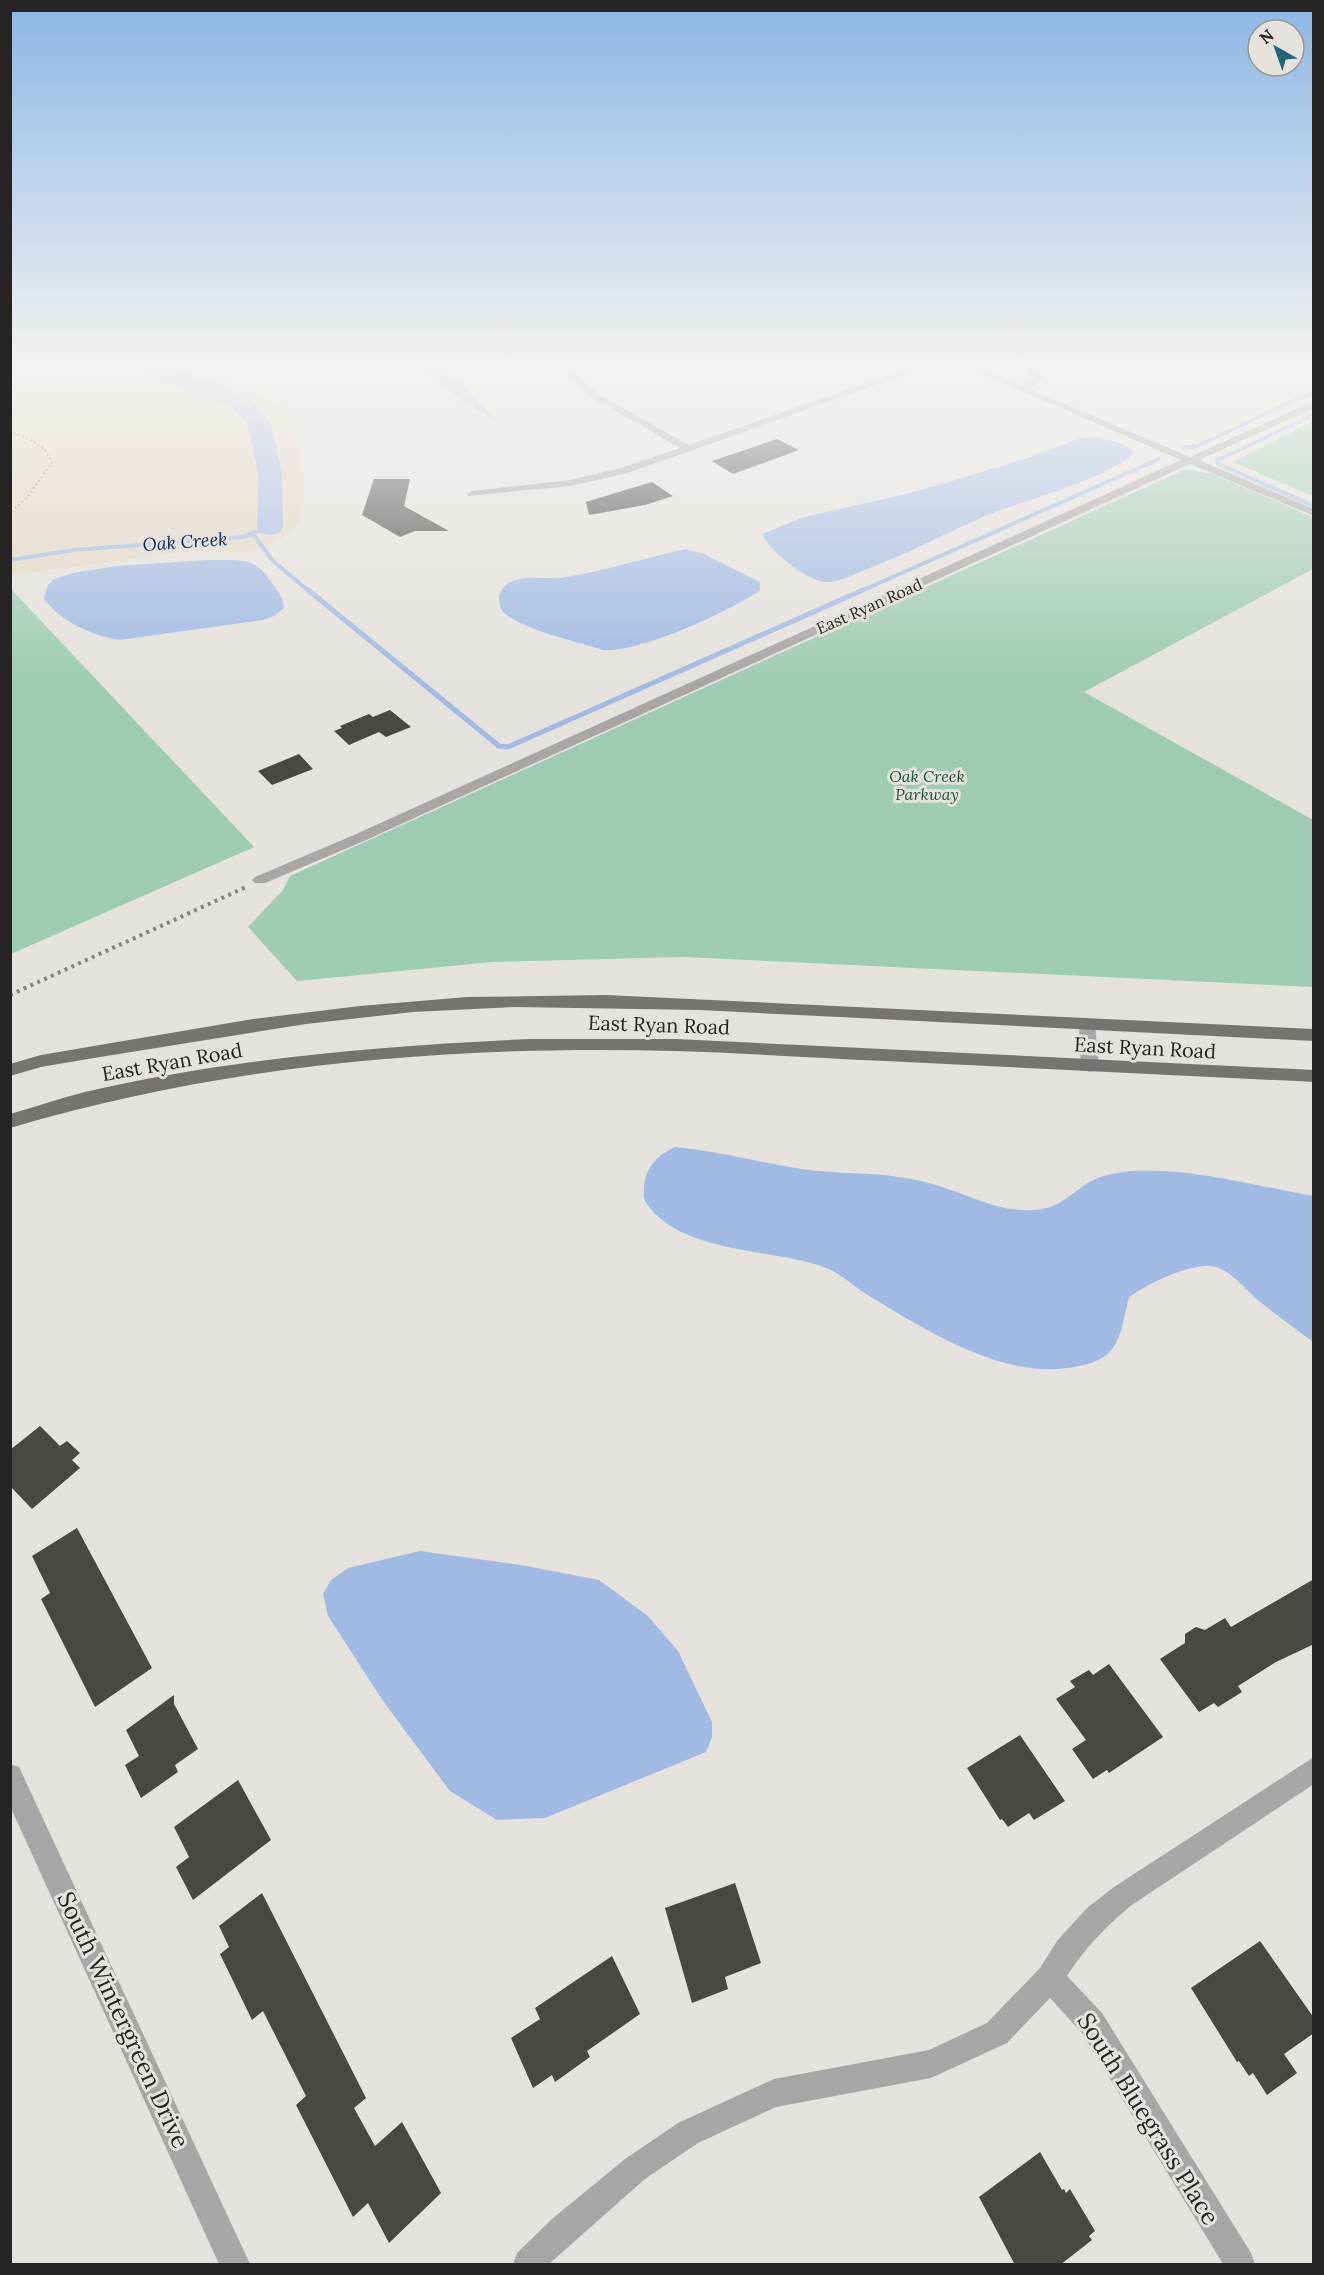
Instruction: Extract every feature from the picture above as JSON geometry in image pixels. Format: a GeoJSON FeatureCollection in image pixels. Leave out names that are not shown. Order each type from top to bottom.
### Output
{"type":"FeatureCollection","features":[{"type":"Feature","properties":{"kind":"main road","name":"East Ryan Road"},"geometry":{"type":"LineString","coordinates":[[10,1070],[41,1061],[254,1024],[344,1013],[466,1003],[681,1002],[1314,1035]]}},
{"type":"Feature","properties":{"kind":"main road","name":"East Ryan Road"},"geometry":{"type":"LineString","coordinates":[[10,1120],[93,1097],[247,1069],[376,1053],[506,1045],[592,1043],[676,1045],[1314,1076]]}},
{"type":"Feature","properties":{"kind":"street"},"geometry":{"type":"LineString","coordinates":[[472,494],[570,483],[619,472]]}},
{"type":"Feature","properties":{"kind":"street","name":"East Ryan Road"},"geometry":{"type":"LineString","coordinates":[[260,880],[359,838],[1165,472]]}},
{"type":"Feature","properties":{"kind":"street"},"geometry":{"type":"LineString","coordinates":[[1217,472],[1314,513]]}},
{"type":"Feature","properties":{"kind":"street"},"geometry":{"type":"LineString","coordinates":[[1087,1024],[1090,1066]]}},
{"type":"Feature","properties":{"kind":"street"},"geometry":{"type":"LineString","coordinates":[[528,2265],[563,2230],[635,2169],[688,2133],[774,2093],[931,2064],[997,2033],[1050,1978],[1067,1951],[1096,1917],[1123,1896],[1314,1769]]}},
{"type":"Feature","properties":{"kind":"street","name":"South Wintergreen Drive"},"geometry":{"type":"LineString","coordinates":[[10,1776],[235,2265]]}},
{"type":"Feature","properties":{"kind":"street","name":"South Bluegrass Place"},"geometry":{"type":"LineString","coordinates":[[1050,1978],[1092,2023],[1240,2265]]}},
{"type":"Feature","properties":{"kind":"path"},"geometry":{"type":"LineString","coordinates":[[10,512],[25,500],[45,472]]}},
{"type":"Feature","properties":{"kind":"path"},"geometry":{"type":"LineString","coordinates":[[10,995],[260,880]]}},
{"type":"Feature","properties":{"kind":"shaded area"},"geometry":{"type":"Polygon","coordinates":[[[11,472],[302,472],[304,482],[300,524],[272,545],[257,550],[184,552],[11,575],[11,472]]]}},
{"type":"Feature","properties":{"kind":"green space","name":"Oak Creek Parkway"},"geometry":{"type":"Polygon","coordinates":[[[1179,472],[1212,474],[1313,517],[1313,569],[1084,692],[1313,820],[1313,987],[684,957],[492,962],[297,981],[248,927],[283,890],[290,876],[1179,472]]]}},
{"type":"Feature","properties":{"kind":"green space"},"geometry":{"type":"Polygon","coordinates":[[[1257,472],[1313,472],[1313,496],[1257,472]]]}},
{"type":"Feature","properties":{"kind":"green space"},"geometry":{"type":"Polygon","coordinates":[[[10,588],[254,847],[11,954],[10,954],[10,588]]]}},
{"type":"Feature","properties":{"kind":"water"},"geometry":{"type":"Polygon","coordinates":[[[982,472],[1105,472],[995,512],[898,556],[831,582],[819,581],[800,571],[780,556],[762,534],[804,517],[906,494],[982,472]]]}},
{"type":"Feature","properties":{"kind":"water"},"geometry":{"type":"Polygon","coordinates":[[[685,549],[704,554],[760,582],[760,590],[728,609],[684,629],[639,645],[619,649],[603,650],[548,634],[508,616],[500,607],[500,593],[506,585],[514,581],[529,578],[567,577],[685,549]]]}},
{"type":"Feature","properties":{"kind":"water"},"geometry":{"type":"Polygon","coordinates":[[[238,560],[253,564],[267,576],[282,599],[284,608],[274,616],[263,620],[119,640],[98,635],[77,626],[58,614],[44,598],[48,585],[54,579],[73,573],[116,566],[238,560]]]}},
{"type":"Feature","properties":{"kind":"water"},"geometry":{"type":"Polygon","coordinates":[[[675,1147],[709,1151],[809,1170],[877,1174],[909,1179],[949,1189],[990,1204],[1022,1210],[1050,1207],[1060,1203],[1095,1179],[1130,1171],[1183,1172],[1313,1196],[1313,1342],[1258,1300],[1230,1274],[1209,1266],[1172,1274],[1129,1297],[1116,1343],[1098,1360],[1086,1365],[1067,1368],[1041,1369],[989,1358],[937,1335],[866,1294],[830,1269],[802,1261],[727,1247],[679,1231],[660,1218],[644,1199],[645,1181],[650,1168],[663,1154],[675,1147]]]}},
{"type":"Feature","properties":{"kind":"water"},"geometry":{"type":"Polygon","coordinates":[[[420,1551],[521,1565],[599,1580],[648,1616],[678,1651],[712,1722],[712,1737],[706,1752],[545,1818],[497,1820],[450,1791],[383,1701],[328,1616],[323,1594],[331,1580],[348,1568],[420,1551]]]}},
{"type":"Feature","properties":{"kind":"building"},"geometry":{"type":"Polygon","coordinates":[[[374,479],[410,479],[404,506],[449,531],[415,531],[400,537],[362,515],[374,479]]]}},
{"type":"Feature","properties":{"kind":"building"},"geometry":{"type":"Polygon","coordinates":[[[652,482],[673,496],[645,505],[589,515],[586,502],[652,482]]]}},
{"type":"Feature","properties":{"kind":"building"},"geometry":{"type":"Polygon","coordinates":[[[390,710],[411,727],[386,737],[379,732],[349,745],[334,731],[342,728],[340,726],[369,714],[373,717],[390,710]]]}},
{"type":"Feature","properties":{"kind":"building"},"geometry":{"type":"Polygon","coordinates":[[[299,754],[313,769],[272,785],[258,771],[299,754]]]}},
{"type":"Feature","properties":{"kind":"building"},"geometry":{"type":"Polygon","coordinates":[[[40,1426],[60,1446],[67,1441],[80,1453],[72,1460],[80,1468],[32,1509],[10,1486],[10,1450],[40,1426]]]}},
{"type":"Feature","properties":{"kind":"building"},"geometry":{"type":"Polygon","coordinates":[[[77,1528],[152,1668],[95,1707],[41,1599],[50,1593],[32,1556],[77,1528]]]}},
{"type":"Feature","properties":{"kind":"building"},"geometry":{"type":"Polygon","coordinates":[[[1314,1579],[1314,1644],[1276,1662],[1238,1686],[1242,1692],[1218,1707],[1214,1703],[1199,1712],[1160,1659],[1185,1643],[1185,1634],[1196,1627],[1205,1630],[1225,1618],[1231,1627],[1314,1579]]]}},
{"type":"Feature","properties":{"kind":"building"},"geometry":{"type":"Polygon","coordinates":[[[1109,1664],[1163,1737],[1109,1773],[1107,1770],[1093,1779],[1072,1749],[1086,1740],[1056,1699],[1075,1687],[1070,1681],[1089,1670],[1093,1675],[1109,1664]]]}},
{"type":"Feature","properties":{"kind":"building"},"geometry":{"type":"Polygon","coordinates":[[[174,1695],[174,1704],[198,1749],[175,1765],[178,1772],[141,1798],[125,1765],[139,1756],[126,1730],[174,1695]]]}},
{"type":"Feature","properties":{"kind":"building"},"geometry":{"type":"Polygon","coordinates":[[[1020,1735],[1065,1801],[1034,1820],[1029,1813],[1008,1827],[1002,1819],[1000,1820],[967,1768],[1020,1735]]]}},
{"type":"Feature","properties":{"kind":"building"},"geometry":{"type":"Polygon","coordinates":[[[238,1780],[271,1840],[193,1900],[176,1867],[189,1857],[174,1827],[238,1780]]]}},
{"type":"Feature","properties":{"kind":"building"},"geometry":{"type":"Polygon","coordinates":[[[735,1883],[761,1963],[725,1977],[728,1989],[692,2003],[665,1908],[735,1883]]]}},
{"type":"Feature","properties":{"kind":"building"},"geometry":{"type":"Polygon","coordinates":[[[262,1893],[366,2098],[354,2108],[375,2146],[402,2122],[441,2193],[389,2243],[368,2203],[353,2217],[296,2105],[306,2096],[263,2011],[252,2020],[220,1954],[229,1947],[219,1926],[262,1893]]]}},
{"type":"Feature","properties":{"kind":"building"},"geometry":{"type":"Polygon","coordinates":[[[1260,1941],[1314,2018],[1314,2033],[1284,2054],[1297,2073],[1267,2095],[1253,2073],[1249,2076],[1239,2061],[1237,2062],[1191,1988],[1260,1941]]]}},
{"type":"Feature","properties":{"kind":"building"},"geometry":{"type":"Polygon","coordinates":[[[612,1956],[640,2014],[587,2051],[590,2057],[555,2082],[552,2075],[533,2088],[511,2038],[540,2019],[535,2008],[612,1956]]]}},
{"type":"Feature","properties":{"kind":"building"},"geometry":{"type":"Polygon","coordinates":[[[1040,2152],[1062,2190],[1064,2189],[1066,2193],[1070,2189],[1095,2231],[1089,2236],[1092,2240],[1060,2265],[1015,2265],[979,2197],[1040,2152]]]}},
{"type":"Feature","properties":{"kind":"waterway","name":"Oak Creek"},"geometry":{"type":"LineString","coordinates":[[270,472],[270,527]]}},
{"type":"Feature","properties":{"kind":"waterway"},"geometry":{"type":"LineString","coordinates":[[859,592],[1129,472]]}},
{"type":"Feature","properties":{"kind":"waterway"},"geometry":{"type":"LineString","coordinates":[[1237,472],[1314,506]]}},
{"type":"Feature","properties":{"kind":"waterway","name":"Oak Creek"},"geometry":{"type":"LineString","coordinates":[[10,560],[74,550],[243,537],[270,527]]}},
{"type":"Feature","properties":{"kind":"waterway"},"geometry":{"type":"LineString","coordinates":[[253,534],[273,561],[310,592]]}},
{"type":"Feature","properties":{"kind":"waterway"},"geometry":{"type":"LineString","coordinates":[[308,590],[499,746],[508,747],[863,590]]}}]}
